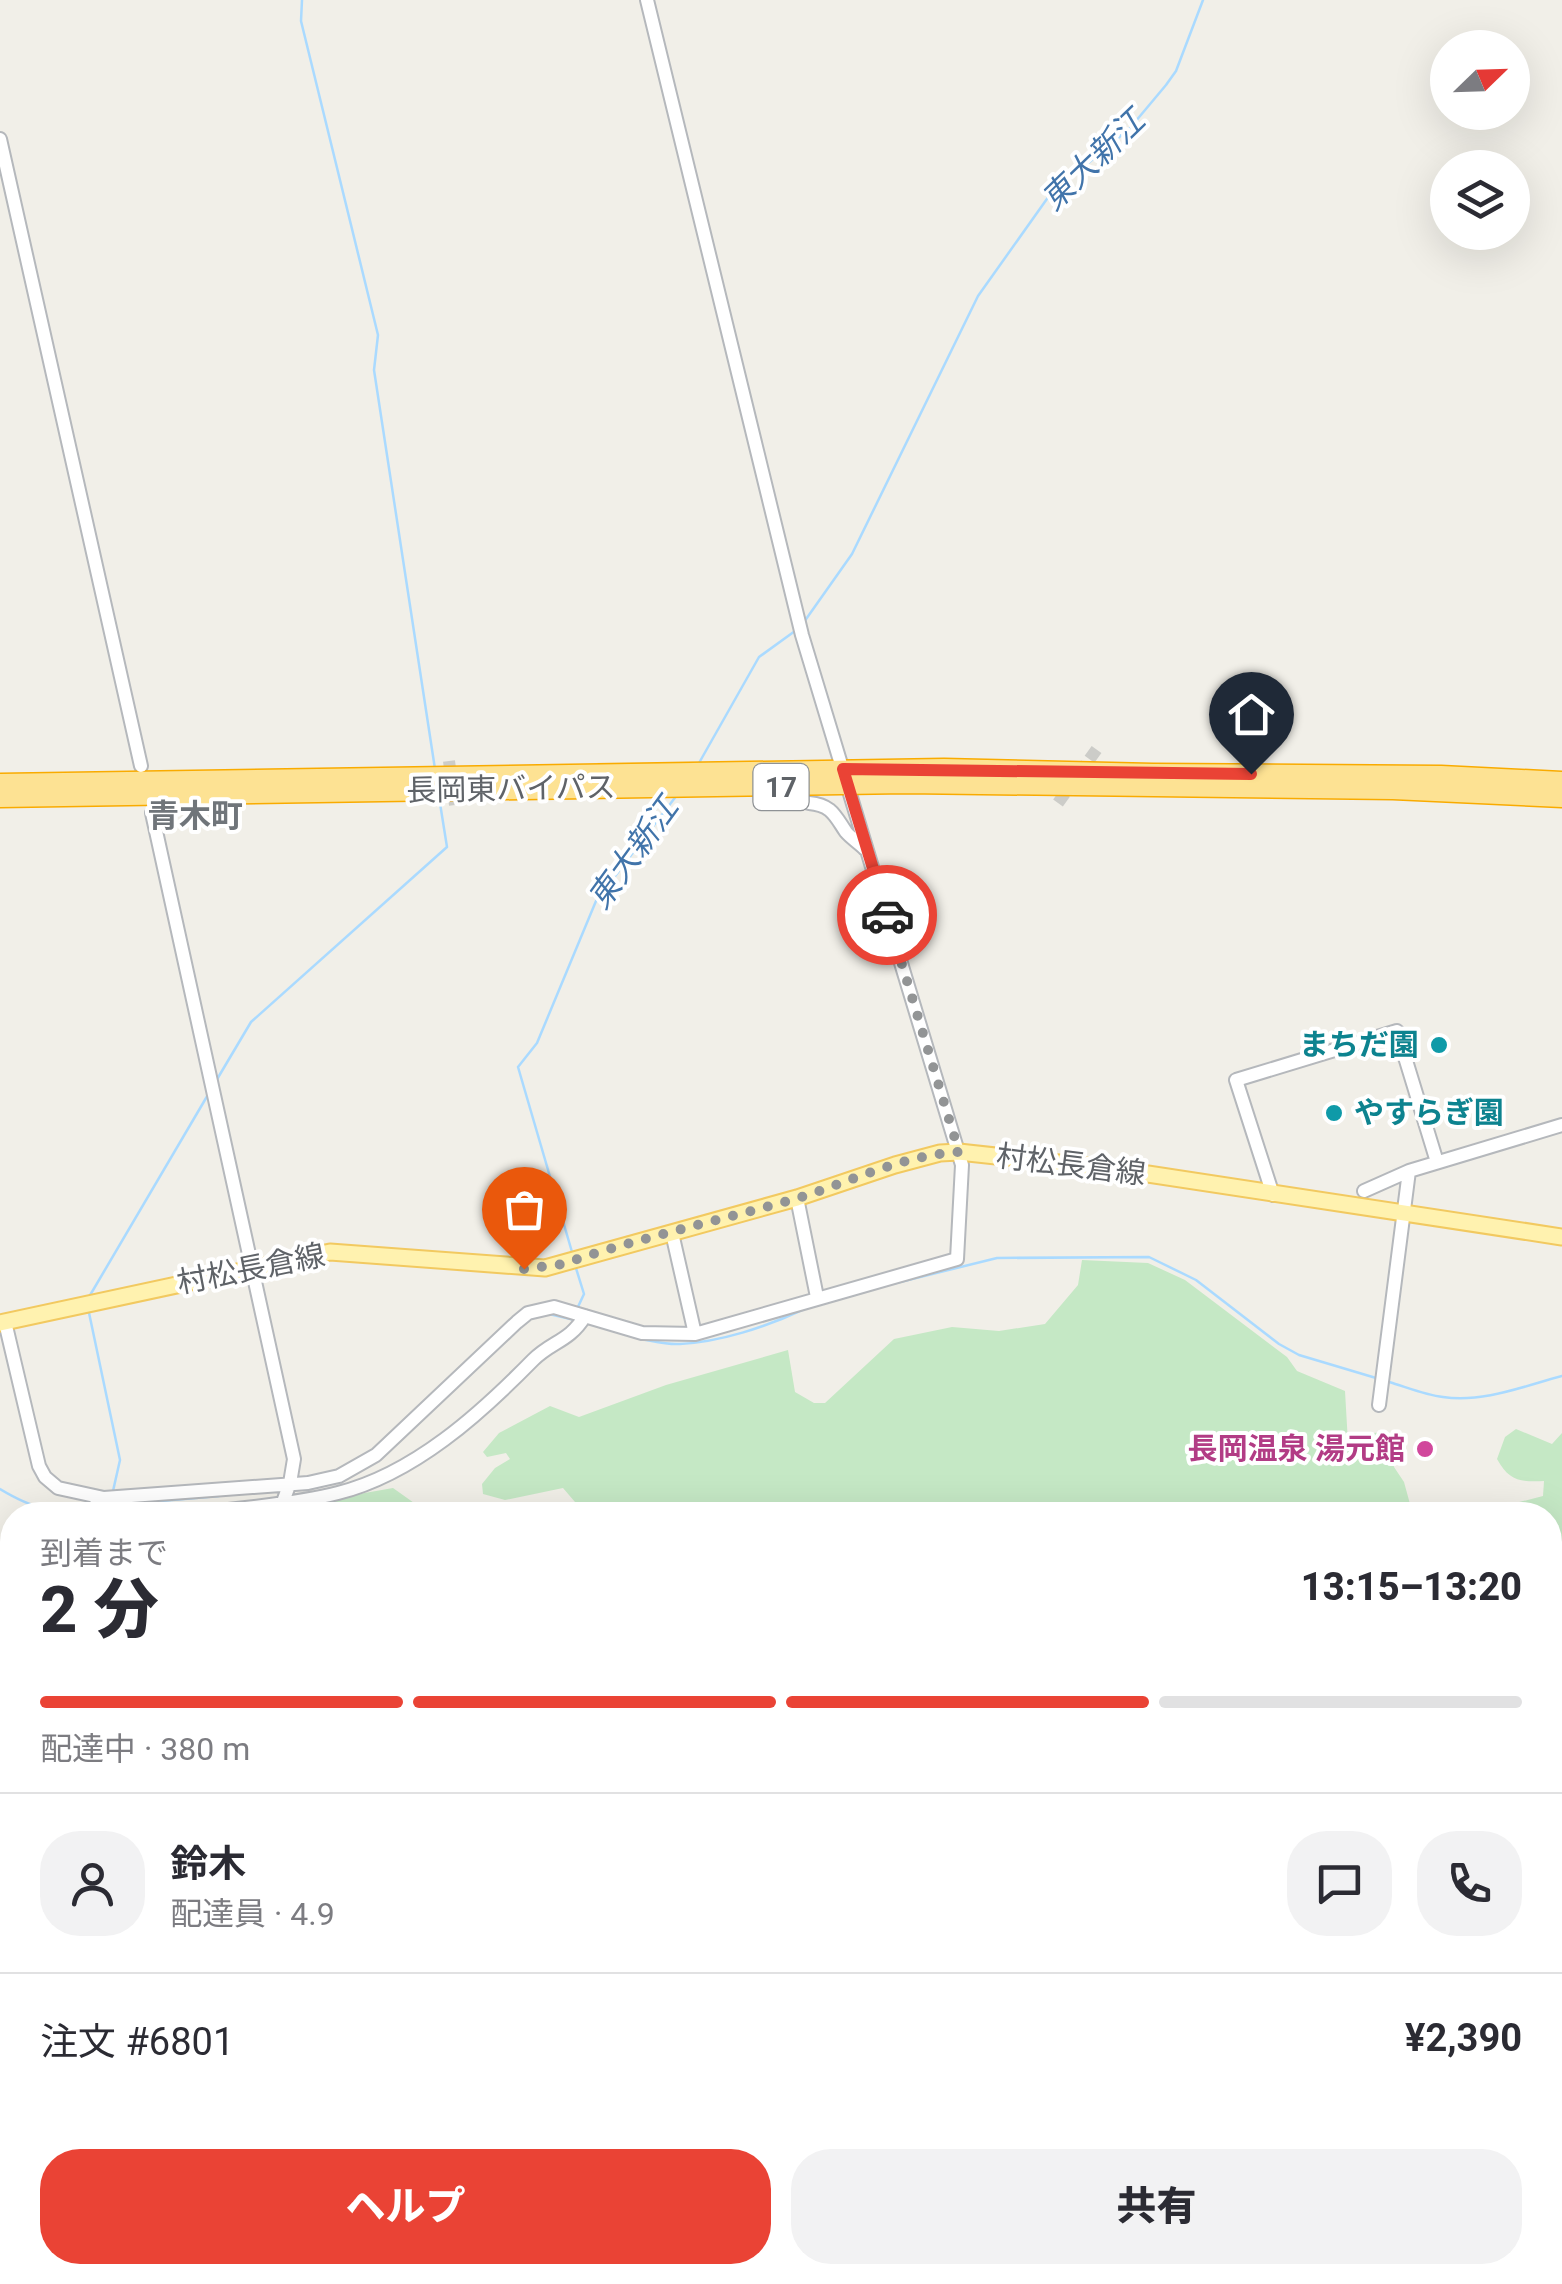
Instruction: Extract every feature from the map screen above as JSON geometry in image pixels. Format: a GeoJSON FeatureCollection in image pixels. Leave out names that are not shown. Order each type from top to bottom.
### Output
{"type":"FeatureCollection","features":[{"type":"Feature","properties":{"kind":"highway","name":"長岡東バイパス"},"geometry":{"type":"LineString","coordinates":[[0,783],[846,777],[1562,778]]}},
{"type":"Feature","properties":{"kind":"highway","name":"長岡東バイパス"},"geometry":{"type":"LineString","coordinates":[[0,798],[846,777],[1562,798]]}},
{"type":"Feature","properties":{"kind":"main road","name":"村松長倉線"},"geometry":{"type":"LineString","coordinates":[[2,1322],[252,1267],[350,1252],[544,1268],[797,1198],[896,1165],[959,1152],[1116,1169],[1562,1237]]}},
{"type":"Feature","properties":{"kind":"street"},"geometry":{"type":"LineString","coordinates":[[2,1322],[45,1477],[58,1488],[96,1497],[153,1496],[326,1480],[364,1464],[528,1313],[554,1308],[642,1333],[695,1334],[957,1259],[962,1180],[959,1152],[802,635],[647,0]]}},
{"type":"Feature","properties":{"kind":"street"},"geometry":{"type":"LineString","coordinates":[[0,139],[142,766]]}},
{"type":"Feature","properties":{"kind":"street"},"geometry":{"type":"LineString","coordinates":[[810,803],[822,804],[835,812],[846,832],[867,850]]}},
{"type":"Feature","properties":{"kind":"street"},"geometry":{"type":"LineString","coordinates":[[152,813],[294,1459],[282,1502]]}},
{"type":"Feature","properties":{"kind":"street"},"geometry":{"type":"LineString","coordinates":[[1273,1194],[1236,1080],[1397,1032],[1437,1162]]}},
{"type":"Feature","properties":{"kind":"street"},"geometry":{"type":"LineString","coordinates":[[1364,1191],[1409,1171],[1562,1125]]}},
{"type":"Feature","properties":{"kind":"street"},"geometry":{"type":"LineString","coordinates":[[1379,1405],[1409,1171]]}},
{"type":"Feature","properties":{"kind":"street"},"geometry":{"type":"LineString","coordinates":[[797,1198],[817,1297]]}},
{"type":"Feature","properties":{"kind":"street"},"geometry":{"type":"LineString","coordinates":[[672,1233],[695,1334]]}},
{"type":"Feature","properties":{"kind":"street"},"geometry":{"type":"LineString","coordinates":[[304,1502],[386,1476],[464,1425],[542,1352],[575,1332],[585,1316]]}},
{"type":"Feature","properties":{"kind":"street"},"geometry":{"type":"LineString","coordinates":[[96,1497],[97,1502]]}},
{"type":"Feature","properties":{"kind":"green space"},"geometry":{"type":"Polygon","coordinates":[[[1082,1260],[1148,1263],[1185,1280],[1287,1357],[1297,1371],[1345,1391],[1348,1443],[1373,1433],[1388,1432],[1394,1467],[1404,1482],[1409,1502],[575,1502],[563,1488],[505,1500],[483,1494],[482,1484],[495,1468],[510,1459],[506,1453],[487,1457],[483,1452],[499,1433],[550,1406],[579,1417],[666,1385],[788,1350],[795,1392],[814,1403],[825,1403],[894,1339],[952,1327],[999,1331],[1045,1324],[1078,1285],[1082,1260]]]}},
{"type":"Feature","properties":{"kind":"green space"},"geometry":{"type":"Polygon","coordinates":[[[1516,1429],[1552,1444],[1562,1433],[1562,1502],[1520,1502],[1543,1496],[1544,1481],[1516,1479],[1506,1472],[1497,1459],[1505,1437],[1516,1429]]]}},
{"type":"Feature","properties":{"kind":"green space"},"geometry":{"type":"Polygon","coordinates":[[[393,1488],[413,1502],[314,1502],[393,1488]]]}},
{"type":"Feature","properties":{"kind":"waterway"},"geometry":{"type":"LineString","coordinates":[[302,0],[301,21],[378,335],[374,370],[435,769]]}},
{"type":"Feature","properties":{"kind":"waterway","name":"東大新江"},"geometry":{"type":"LineString","coordinates":[[804,622],[852,554],[978,296],[1049,196],[1130,128],[1166,85],[1176,71],[1203,0]]}},
{"type":"Feature","properties":{"kind":"waterway","name":"東大新江"},"geometry":{"type":"LineString","coordinates":[[699,763],[759,657],[795,631]]}},
{"type":"Feature","properties":{"kind":"waterway","name":"東大新江"},"geometry":{"type":"LineString","coordinates":[[572,1252],[518,1067],[537,1043],[596,901],[677,795]]}},
{"type":"Feature","properties":{"kind":"waterway"},"geometry":{"type":"LineString","coordinates":[[216,1081],[251,1022],[447,847],[439,797]]}},
{"type":"Feature","properties":{"kind":"waterway"},"geometry":{"type":"LineString","coordinates":[[89,1297],[209,1093]]}},
{"type":"Feature","properties":{"kind":"waterway"},"geometry":{"type":"LineString","coordinates":[[896,1283],[997,1258],[1149,1257],[1196,1280],[1299,1355],[1376,1378]]}},
{"type":"Feature","properties":{"kind":"waterway","name":"東大新江"},"geometry":{"type":"LineString","coordinates":[[575,1265],[584,1294],[577,1309]]}},
{"type":"Feature","properties":{"kind":"waterway"},"geometry":{"type":"LineString","coordinates":[[88,1308],[120,1460],[113,1491]]}},
{"type":"Feature","properties":{"kind":"waterway"},"geometry":{"type":"LineString","coordinates":[[641,1339],[675,1344],[711,1340],[758,1328],[802,1310]]}},
{"type":"Feature","properties":{"kind":"waterway","name":"東大新江"},"geometry":{"type":"LineString","coordinates":[[549,1314],[575,1320]]}},
{"type":"Feature","properties":{"kind":"waterway"},"geometry":{"type":"LineString","coordinates":[[1389,1382],[1429,1395],[1473,1398],[1562,1376]]}},
{"type":"Feature","properties":{"kind":"waterway","name":"東大新江"},"geometry":{"type":"LineString","coordinates":[[355,1474],[369,1466]]}},
{"type":"Feature","properties":{"kind":"waterway"},"geometry":{"type":"LineString","coordinates":[[0,1489],[26,1502]]}},
{"type":"Feature","properties":{"kind":"waterway","name":"東大新江"},"geometry":{"type":"LineString","coordinates":[[149,1502],[219,1496]]}},
{"type":"Feature","properties":{"kind":"tunnel"},"geometry":{"type":"LineString","coordinates":[[1058,803],[1099,746]]}},
{"type":"Feature","properties":{"kind":"tunnel"},"geometry":{"type":"LineString","coordinates":[[449,761],[455,805]]}},
{"type":"Feature","properties":{"kind":"way so far"},"geometry":{"type":"LineString","coordinates":[[524,1269],[563,1264],[797,1198],[896,1165],[959,1152],[887,915]]}},
{"type":"Feature","properties":{"kind":"place","name":"まちだ園"},"geometry":{"type":"Point","coordinates":[1439,1045]}},
{"type":"Feature","properties":{"kind":"place","name":"やすらぎ園"},"geometry":{"type":"Point","coordinates":[1334,1113]}},
{"type":"Feature","properties":{"kind":"place","name":"長岡温泉 湯元館"},"geometry":{"type":"Point","coordinates":[1425,1449]}},
{"type":"Feature","properties":{"kind":"district","name":"青木町"},"geometry":{"type":"Point","coordinates":[195,816]}},
{"type":"Feature","properties":{"kind":"route"},"geometry":{"type":"LineString","coordinates":[[887,915],[843,769],[1251,774]]}}]}
